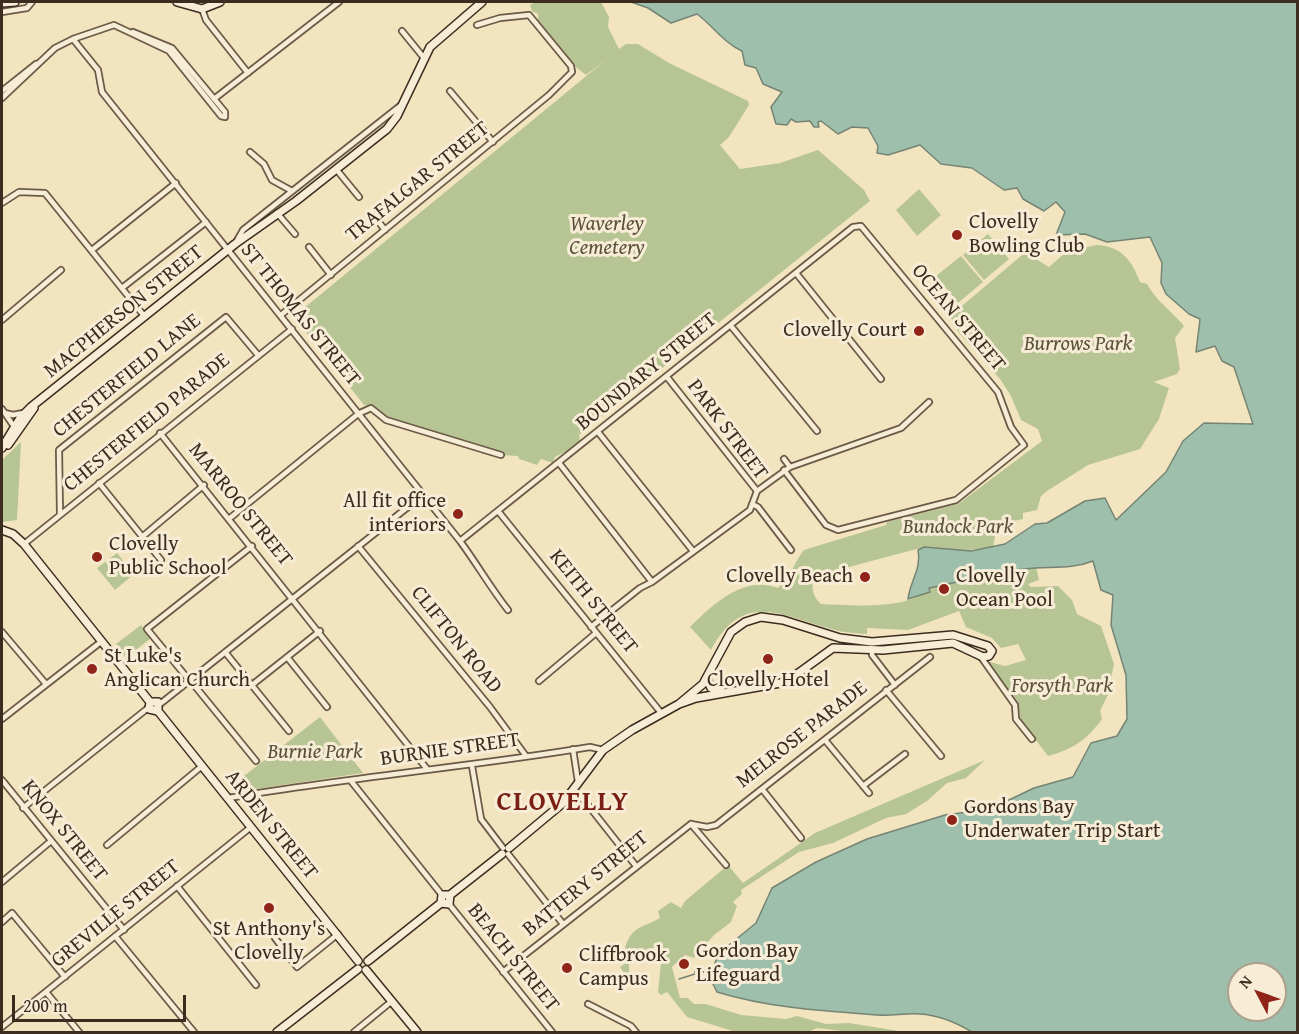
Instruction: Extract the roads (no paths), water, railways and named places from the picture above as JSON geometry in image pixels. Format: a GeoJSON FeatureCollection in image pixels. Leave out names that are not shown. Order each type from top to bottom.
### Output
{"type":"FeatureCollection","features":[{"type":"Feature","properties":{"kind":"main road"},"geometry":{"type":"LineString","coordinates":[[2,3],[15,2]]}},
{"type":"Feature","properties":{"kind":"main road"},"geometry":{"type":"LineString","coordinates":[[177,2],[202,9],[220,2]]}},
{"type":"Feature","properties":{"kind":"main road","name":"MACPHERSON STREET"},"geometry":{"type":"LineString","coordinates":[[17,429],[24,413],[227,249],[387,129],[435,41],[482,2]]}},
{"type":"Feature","properties":{"kind":"main road","name":"MACPHERSON STREET"},"geometry":{"type":"LineString","coordinates":[[2,448],[35,405]]}},
{"type":"Feature","properties":{"kind":"main road"},"geometry":{"type":"LineString","coordinates":[[2,530],[13,534],[24,544],[102,640],[152,712],[159,708]]}},
{"type":"Feature","properties":{"kind":"main road"},"geometry":{"type":"LineString","coordinates":[[277,1032],[364,959],[368,961],[554,813],[603,750],[679,704],[707,679],[727,636],[745,622],[772,617],[872,646],[953,635],[991,648],[989,656],[980,655],[953,643],[833,648],[786,682],[724,692],[679,704]]}},
{"type":"Feature","properties":{"kind":"main road"},"geometry":{"type":"LineString","coordinates":[[707,679],[711,688],[724,692]]}},
{"type":"Feature","properties":{"kind":"main road","name":"ARDEN STREET"},"geometry":{"type":"LineString","coordinates":[[159,708],[202,766],[338,934],[358,965]]}},
{"type":"Feature","properties":{"kind":"main road"},"geometry":{"type":"LineString","coordinates":[[366,970],[369,966],[368,961]]}},
{"type":"Feature","properties":{"kind":"main road"},"geometry":{"type":"LineString","coordinates":[[358,965],[366,970],[417,1032]]}},
{"type":"Feature","properties":{"kind":"street"},"geometry":{"type":"LineString","coordinates":[[2,12],[27,8],[32,2]]}},
{"type":"Feature","properties":{"kind":"street"},"geometry":{"type":"LineString","coordinates":[[214,99],[339,2]]}},
{"type":"Feature","properties":{"kind":"street"},"geometry":{"type":"LineString","coordinates":[[202,9],[206,20],[248,73]]}},
{"type":"Feature","properties":{"kind":"street","name":"TRAFALGAR STREET"},"geometry":{"type":"LineString","coordinates":[[281,315],[493,142],[549,95],[572,71],[529,15],[500,18],[477,25]]}},
{"type":"Feature","properties":{"kind":"street"},"geometry":{"type":"LineString","coordinates":[[2,98],[55,48],[109,25],[130,32],[168,45],[214,99],[225,117],[221,116],[169,51],[130,32]]}},
{"type":"Feature","properties":{"kind":"street"},"geometry":{"type":"LineString","coordinates":[[402,31],[424,58]]}},
{"type":"Feature","properties":{"kind":"street","name":"ST THOMAS STREET"},"geometry":{"type":"LineString","coordinates":[[73,39],[98,70],[102,92],[460,541],[477,564],[482,576],[508,610]]}},
{"type":"Feature","properties":{"kind":"street"},"geometry":{"type":"LineString","coordinates":[[2,91],[38,63]]}},
{"type":"Feature","properties":{"kind":"street"},"geometry":{"type":"LineString","coordinates":[[450,91],[493,142]]}},
{"type":"Feature","properties":{"kind":"street","name":"MACPHERSON STREET"},"geometry":{"type":"LineString","coordinates":[[235,244],[243,230],[402,104]]}},
{"type":"Feature","properties":{"kind":"street"},"geometry":{"type":"LineString","coordinates":[[250,152],[264,164],[272,180],[292,191]]}},
{"type":"Feature","properties":{"kind":"street"},"geometry":{"type":"LineString","coordinates":[[336,169],[359,197]]}},
{"type":"Feature","properties":{"kind":"street"},"geometry":{"type":"LineString","coordinates":[[92,250],[176,183]]}},
{"type":"Feature","properties":{"kind":"street"},"geometry":{"type":"LineString","coordinates":[[2,203],[19,192],[45,193],[146,316]]}},
{"type":"Feature","properties":{"kind":"street"},"geometry":{"type":"LineString","coordinates":[[277,213],[295,234]]}},
{"type":"Feature","properties":{"kind":"street"},"geometry":{"type":"LineString","coordinates":[[374,216],[385,230]]}},
{"type":"Feature","properties":{"kind":"street"},"geometry":{"type":"LineString","coordinates":[[122,288],[206,222]]}},
{"type":"Feature","properties":{"kind":"street","name":"OCEAN STREET"},"geometry":{"type":"LineString","coordinates":[[784,470],[826,525],[838,530],[956,500],[1024,444],[1011,427],[998,392],[865,230],[861,226],[853,227]]}},
{"type":"Feature","properties":{"kind":"street","name":"BOUNDARY STREET"},"geometry":{"type":"LineString","coordinates":[[460,541],[853,227]]}},
{"type":"Feature","properties":{"kind":"street"},"geometry":{"type":"LineString","coordinates":[[309,247],[331,275]]}},
{"type":"Feature","properties":{"kind":"street"},"geometry":{"type":"LineString","coordinates":[[2,320],[61,270]]}},
{"type":"Feature","properties":{"kind":"street"},"geometry":{"type":"LineString","coordinates":[[796,273],[881,379]]}},
{"type":"Feature","properties":{"kind":"street","name":"CHESTERFIELD LANE"},"geometry":{"type":"LineString","coordinates":[[60,514],[59,450],[226,317],[258,355]]}},
{"type":"Feature","properties":{"kind":"street"},"geometry":{"type":"LineString","coordinates":[[731,326],[817,431]]}},
{"type":"Feature","properties":{"kind":"street","name":"CHESTERFIELD PARADE"},"geometry":{"type":"LineString","coordinates":[[24,544],[292,329]]}},
{"type":"Feature","properties":{"kind":"street","name":"PARK STREET"},"geometry":{"type":"LineString","coordinates":[[667,377],[757,491],[750,510],[693,551]]}},
{"type":"Feature","properties":{"kind":"street"},"geometry":{"type":"LineString","coordinates":[[757,491],[790,466],[901,428],[928,402]]}},
{"type":"Feature","properties":{"kind":"street"},"geometry":{"type":"LineString","coordinates":[[230,518],[358,414],[371,408],[386,420],[501,454]]}},
{"type":"Feature","properties":{"kind":"street"},"geometry":{"type":"LineString","coordinates":[[3,411],[13,415],[24,413]]}},
{"type":"Feature","properties":{"kind":"street"},"geometry":{"type":"LineString","coordinates":[[3,411],[17,429]]}},
{"type":"Feature","properties":{"kind":"street"},"geometry":{"type":"LineString","coordinates":[[591,627],[640,588],[652,582],[693,551],[598,432]]}},
{"type":"Feature","properties":{"kind":"street","name":"MARROO STREET"},"geometry":{"type":"LineString","coordinates":[[160,433],[293,597],[427,769]]}},
{"type":"Feature","properties":{"kind":"street"},"geometry":{"type":"LineString","coordinates":[[784,459],[790,466]]}},
{"type":"Feature","properties":{"kind":"street"},"geometry":{"type":"LineString","coordinates":[[559,463],[652,582]]}},
{"type":"Feature","properties":{"kind":"street"},"geometry":{"type":"LineString","coordinates":[[99,483],[161,560]]}},
{"type":"Feature","properties":{"kind":"street"},"geometry":{"type":"LineString","coordinates":[[142,537],[204,486]]}},
{"type":"Feature","properties":{"kind":"street"},"geometry":{"type":"LineString","coordinates":[[159,708],[189,680],[423,495]]}},
{"type":"Feature","properties":{"kind":"street","name":"PARK STREET"},"geometry":{"type":"LineString","coordinates":[[752,504],[758,507],[792,550]]}},
{"type":"Feature","properties":{"kind":"street","name":"KEITH STREET"},"geometry":{"type":"LineString","coordinates":[[498,511],[662,714]]}},
{"type":"Feature","properties":{"kind":"street"},"geometry":{"type":"LineString","coordinates":[[252,546],[147,629],[256,761]]}},
{"type":"Feature","properties":{"kind":"street","name":"CLIFTON ROAD"},"geometry":{"type":"LineString","coordinates":[[358,546],[490,706],[526,756]]}},
{"type":"Feature","properties":{"kind":"street"},"geometry":{"type":"LineString","coordinates":[[252,685],[320,631]]}},
{"type":"Feature","properties":{"kind":"street"},"geometry":{"type":"LineString","coordinates":[[2,632],[46,684]]}},
{"type":"Feature","properties":{"kind":"street"},"geometry":{"type":"LineString","coordinates":[[539,681],[596,633]]}},
{"type":"Feature","properties":{"kind":"street"},"geometry":{"type":"LineString","coordinates":[[2,719],[102,640]]}},
{"type":"Feature","properties":{"kind":"street"},"geometry":{"type":"LineString","coordinates":[[872,646],[872,655],[895,685]]}},
{"type":"Feature","properties":{"kind":"street"},"geometry":{"type":"LineString","coordinates":[[225,652],[289,731]]}},
{"type":"Feature","properties":{"kind":"street"},"geometry":{"type":"LineString","coordinates":[[980,655],[984,666],[1015,705],[1016,719],[1032,739]]}},
{"type":"Feature","properties":{"kind":"street"},"geometry":{"type":"LineString","coordinates":[[287,657],[327,707]]}},
{"type":"Feature","properties":{"kind":"street","name":"MELROSE PARADE"},"geometry":{"type":"LineString","coordinates":[[691,824],[712,826],[930,657]]}},
{"type":"Feature","properties":{"kind":"street"},"geometry":{"type":"LineString","coordinates":[[886,690],[941,756]]}},
{"type":"Feature","properties":{"kind":"street"},"geometry":{"type":"LineString","coordinates":[[23,807],[149,705]]}},
{"type":"Feature","properties":{"kind":"street"},"geometry":{"type":"LineString","coordinates":[[825,740],[869,793]]}},
{"type":"Feature","properties":{"kind":"street","name":"BURNIE STREET"},"geometry":{"type":"LineString","coordinates":[[228,798],[427,769],[472,766],[596,746],[603,750]]}},
{"type":"Feature","properties":{"kind":"street"},"geometry":{"type":"LineString","coordinates":[[573,750],[578,782]]}},
{"type":"Feature","properties":{"kind":"street"},"geometry":{"type":"LineString","coordinates":[[863,786],[904,754]]}},
{"type":"Feature","properties":{"kind":"street"},"geometry":{"type":"LineString","coordinates":[[107,845],[202,766]]}},
{"type":"Feature","properties":{"kind":"street"},"geometry":{"type":"LineString","coordinates":[[472,766],[481,819],[563,924]]}},
{"type":"Feature","properties":{"kind":"street","name":"KNOX STREET"},"geometry":{"type":"LineString","coordinates":[[2,780],[124,930]]}},
{"type":"Feature","properties":{"kind":"street","name":"BEACH STREET"},"geometry":{"type":"LineString","coordinates":[[351,781],[552,1032]]}},
{"type":"Feature","properties":{"kind":"street"},"geometry":{"type":"LineString","coordinates":[[762,789],[801,838]]}},
{"type":"Feature","properties":{"kind":"street"},"geometry":{"type":"LineString","coordinates":[[572,792],[584,800],[636,866]]}},
{"type":"Feature","properties":{"kind":"street"},"geometry":{"type":"LineString","coordinates":[[691,824],[726,865]]}},
{"type":"Feature","properties":{"kind":"street","name":"BATTERY STREET"},"geometry":{"type":"LineString","coordinates":[[503,972],[691,824]]}},
{"type":"Feature","properties":{"kind":"street","name":"GREVILLE STREET"},"geometry":{"type":"LineString","coordinates":[[2,1027],[251,827]]}},
{"type":"Feature","properties":{"kind":"street"},"geometry":{"type":"LineString","coordinates":[[2,882],[51,841]]}},
{"type":"Feature","properties":{"kind":"street"},"geometry":{"type":"LineString","coordinates":[[177,886],[256,985]]}},
{"type":"Feature","properties":{"kind":"street"},"geometry":{"type":"LineString","coordinates":[[2,922],[12,914],[65,977]]}},
{"type":"Feature","properties":{"kind":"street"},"geometry":{"type":"LineString","coordinates":[[275,939],[297,968],[338,934]]}},
{"type":"Feature","properties":{"kind":"street"},"geometry":{"type":"LineString","coordinates":[[115,936],[194,1032]]}},
{"type":"Feature","properties":{"kind":"street"},"geometry":{"type":"LineString","coordinates":[[46,992],[79,1032]]}},
{"type":"Feature","properties":{"kind":"street"},"geometry":{"type":"LineString","coordinates":[[354,1032],[392,1001]]}},
{"type":"Feature","properties":{"kind":"street"},"geometry":{"type":"LineString","coordinates":[[588,1004],[631,1026],[636,1032]]}},
{"type":"Feature","properties":{"kind":"waterway"},"geometry":{"type":"LineString","coordinates":[[679,979],[695,974],[695,971],[703,972],[713,968]]}},
{"type":"Feature","properties":{"kind":"place","name":"Clovelly Bowling Club"},"geometry":{"type":"Point","coordinates":[957,235]}},
{"type":"Feature","properties":{"kind":"place","name":"Clovelly Court"},"geometry":{"type":"Point","coordinates":[919,331]}},
{"type":"Feature","properties":{"kind":"place","name":"All fit office interiors"},"geometry":{"type":"Point","coordinates":[458,514]}},
{"type":"Feature","properties":{"kind":"place","name":"Clovelly Public School"},"geometry":{"type":"Point","coordinates":[97,557]}},
{"type":"Feature","properties":{"kind":"place","name":"Clovelly Beach"},"geometry":{"type":"Point","coordinates":[865,577]}},
{"type":"Feature","properties":{"kind":"place","name":"Clovelly Ocean Pool"},"geometry":{"type":"Point","coordinates":[944,589]}},
{"type":"Feature","properties":{"kind":"place","name":"Clovelly Hotel"},"geometry":{"type":"Point","coordinates":[768,659]}},
{"type":"Feature","properties":{"kind":"place","name":"St Luke's Anglican Church"},"geometry":{"type":"Point","coordinates":[92,669]}},
{"type":"Feature","properties":{"kind":"place","name":"Gordons Bay Underwater Trip Start"},"geometry":{"type":"Point","coordinates":[952,820]}},
{"type":"Feature","properties":{"kind":"place","name":"St Anthony's Clovelly"},"geometry":{"type":"Point","coordinates":[269,908]}},
{"type":"Feature","properties":{"kind":"place","name":"Gordon Bay Lifeguard"},"geometry":{"type":"Point","coordinates":[684,964]}},
{"type":"Feature","properties":{"kind":"place","name":"Cliffbrook Campus"},"geometry":{"type":"Point","coordinates":[567,968]}},
{"type":"Feature","properties":{"kind":"district","name":"CLOVELLY"},"geometry":{"type":"Point","coordinates":[563,803]}},
{"type":"Feature","properties":{"kind":"park label","name":"Waverley Cemetery"},"geometry":{"type":"Point","coordinates":[607,237]}},
{"type":"Feature","properties":{"kind":"park label","name":"Burrows Park"},"geometry":{"type":"Point","coordinates":[1078,345]}},
{"type":"Feature","properties":{"kind":"park label","name":"Bundock Park"},"geometry":{"type":"Point","coordinates":[958,528]}},
{"type":"Feature","properties":{"kind":"park label","name":"Forsyth Park"},"geometry":{"type":"Point","coordinates":[1062,687]}},
{"type":"Feature","properties":{"kind":"park label","name":"Burnie Park"},"geometry":{"type":"Point","coordinates":[315,753]}}]}
